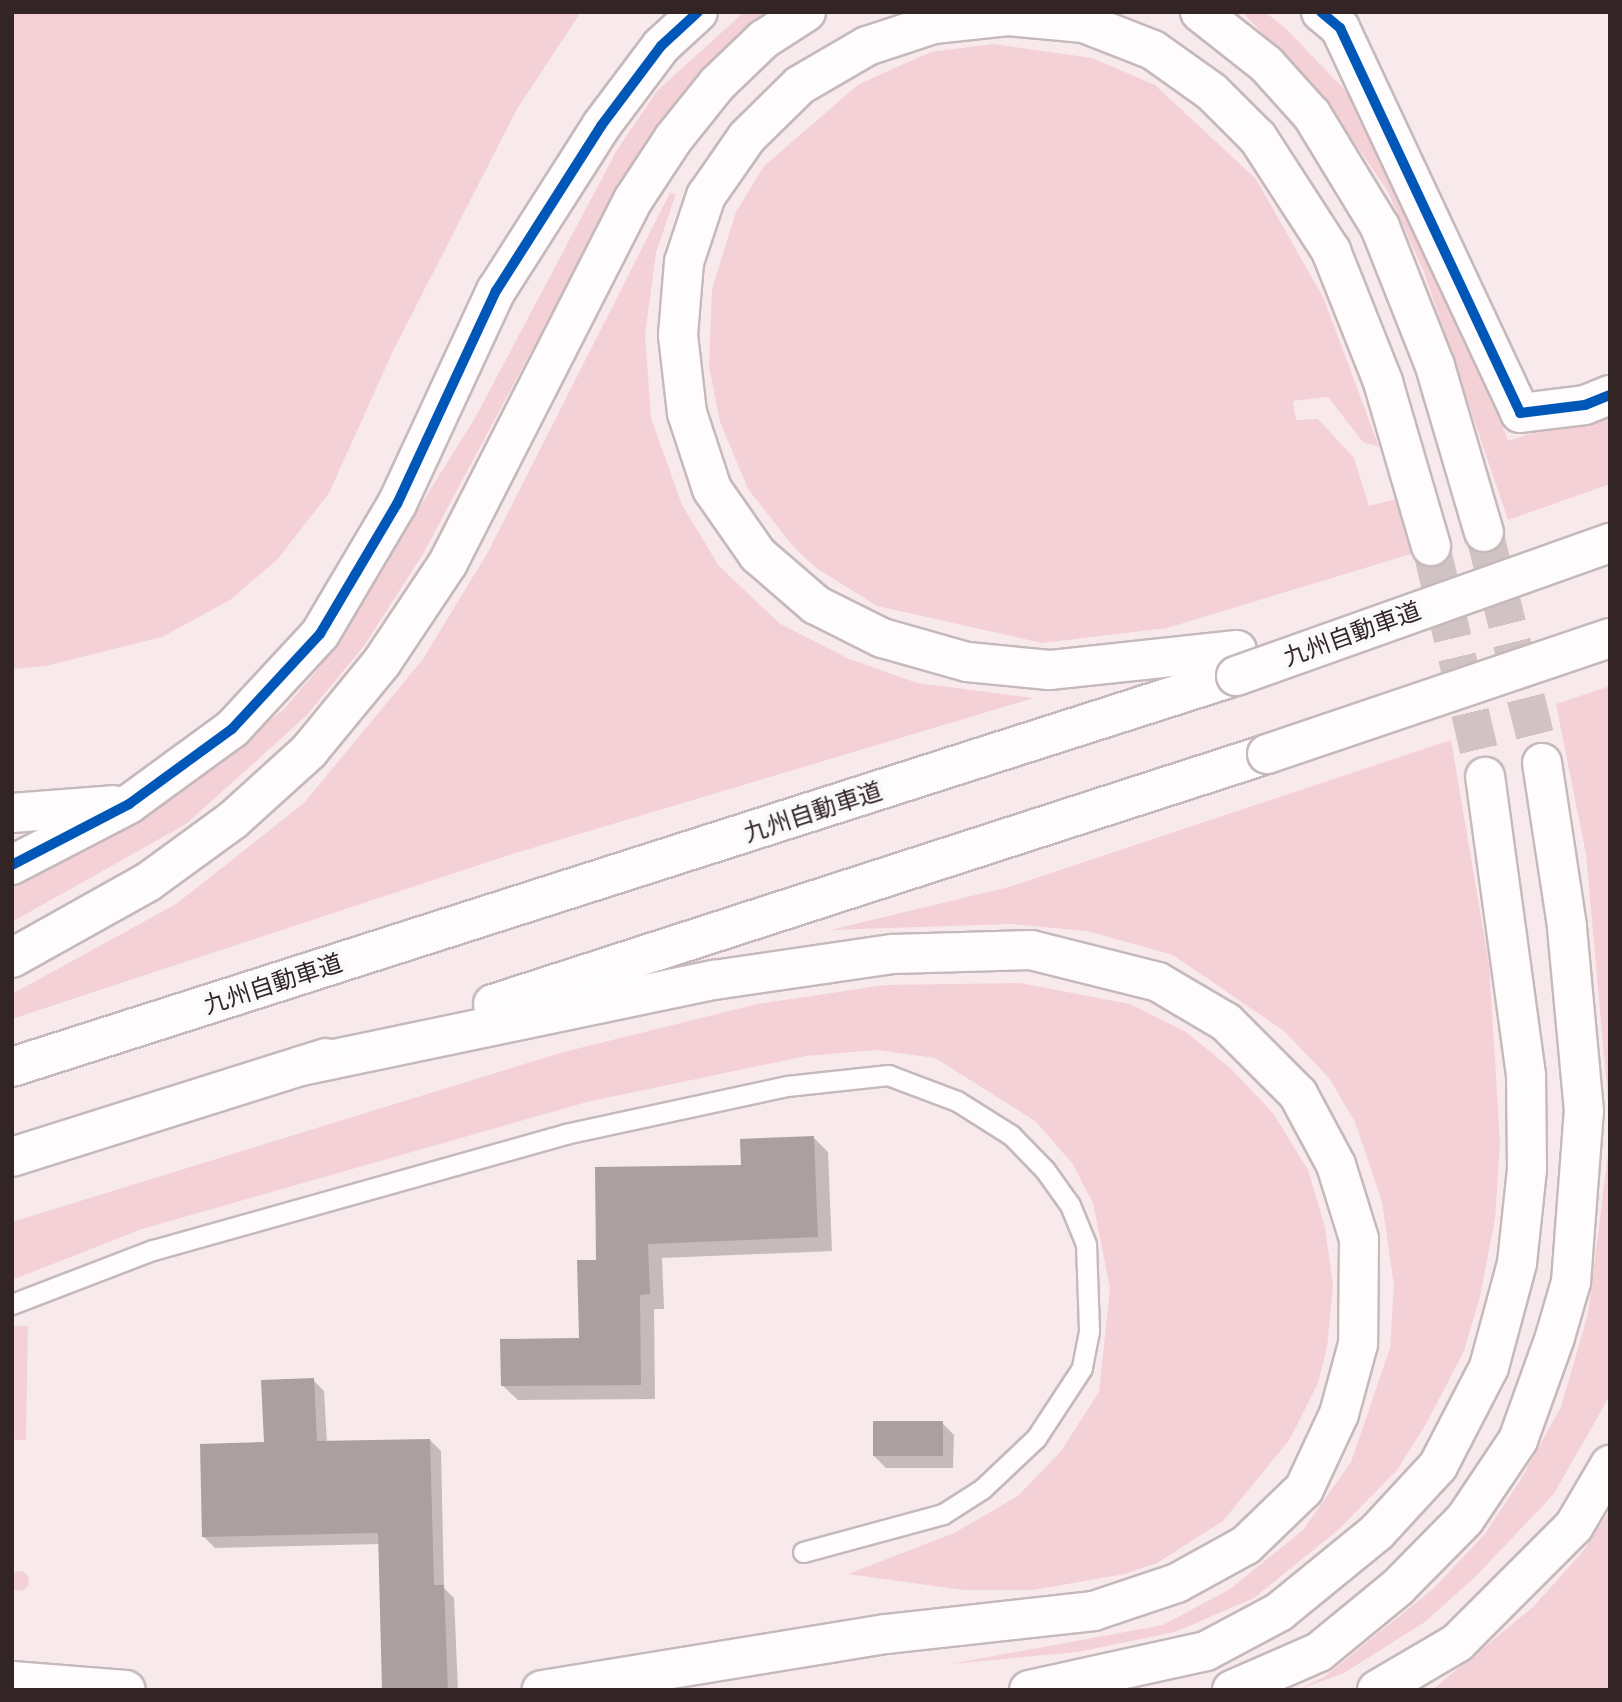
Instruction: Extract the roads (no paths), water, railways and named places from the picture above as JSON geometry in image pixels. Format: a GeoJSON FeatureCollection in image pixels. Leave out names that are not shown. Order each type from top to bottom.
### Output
{"type":"FeatureCollection","features":[{"type":"Feature","properties":{"kind":"main road"},"geometry":{"type":"LineString","coordinates":[[12,865],[129,804],[233,729],[320,634],[397,504],[496,291],[601,126],[661,46],[698,12]]}},
{"type":"Feature","properties":{"kind":"main road"},"geometry":{"type":"LineString","coordinates":[[12,958],[148,882],[233,820],[309,751],[382,662],[447,563],[633,200],[667,149],[717,84],[764,39],[806,12]]}},
{"type":"Feature","properties":{"kind":"main road"},"geometry":{"type":"LineString","coordinates":[[1200,12],[1266,64],[1312,115],[1380,227],[1436,366],[1484,533]]}},
{"type":"Feature","properties":{"kind":"main road"},"geometry":{"type":"LineString","coordinates":[[1321,12],[1340,27],[1520,412],[1585,405],[1610,395]]}},
{"type":"Feature","properties":{"kind":"main road"},"geometry":{"type":"LineString","coordinates":[[1431,546],[1383,382],[1331,251],[1258,138],[1212,92],[1153,50],[1084,23],[1008,16],[934,23],[867,46],[800,85],[747,137],[706,196],[684,262],[678,335],[687,413],[712,489],[758,555],[816,606],[882,638],[967,662],[1049,670],[1236,663],[1610,535]]}},
{"type":"Feature","properties":{"kind":"main road","name":"九州自動車道"},"geometry":{"type":"LineString","coordinates":[[12,1067],[1236,663],[1610,543]]}},
{"type":"Feature","properties":{"kind":"main road"},"geometry":{"type":"LineString","coordinates":[[12,1157],[1268,754],[1610,638]]}},
{"type":"Feature","properties":{"kind":"main road"},"geometry":{"type":"LineString","coordinates":[[1232,1690],[1319,1652],[1398,1587],[1465,1519],[1518,1440],[1555,1336],[1571,1282],[1584,1111],[1567,926],[1542,763]]}},
{"type":"Feature","properties":{"kind":"main road"},"geometry":{"type":"LineString","coordinates":[[1029,1690],[1206,1651],[1279,1612],[1377,1532],[1438,1466],[1489,1367],[1517,1263],[1527,1169],[1526,1075],[1485,777]]}},
{"type":"Feature","properties":{"kind":"main road"},"geometry":{"type":"LineString","coordinates":[[12,813],[129,804]]}},
{"type":"Feature","properties":{"kind":"main road"},"geometry":{"type":"LineString","coordinates":[[301,1066],[714,980],[892,954],[1031,950],[1158,982],[1226,1022],[1298,1094],[1336,1165],[1359,1239],[1358,1344],[1339,1414],[1304,1489],[1246,1545],[1177,1583],[1094,1611],[885,1634],[542,1690]]}},
{"type":"Feature","properties":{"kind":"main road"},"geometry":{"type":"LineString","coordinates":[[1377,1690],[1457,1643],[1574,1526],[1610,1465]]}},
{"type":"Feature","properties":{"kind":"main road"},"geometry":{"type":"LineString","coordinates":[[12,1681],[126,1690]]}},
{"type":"Feature","properties":{"kind":"lane"},"geometry":{"type":"LineString","coordinates":[[12,1304],[153,1250],[565,1134],[787,1086],[888,1075],[957,1101],[1010,1135],[1045,1170],[1070,1205],[1086,1244],[1092,1298],[1087,1343],[1082,1368],[1036,1438],[982,1489],[943,1514],[803,1552]]}},
{"type":"Feature","properties":{"kind":"tunnel"},"geometry":{"type":"LineString","coordinates":[[1484,532],[1542,763]]}},
{"type":"Feature","properties":{"kind":"tunnel"},"geometry":{"type":"LineString","coordinates":[[1431,546],[1485,777]]}}]}
